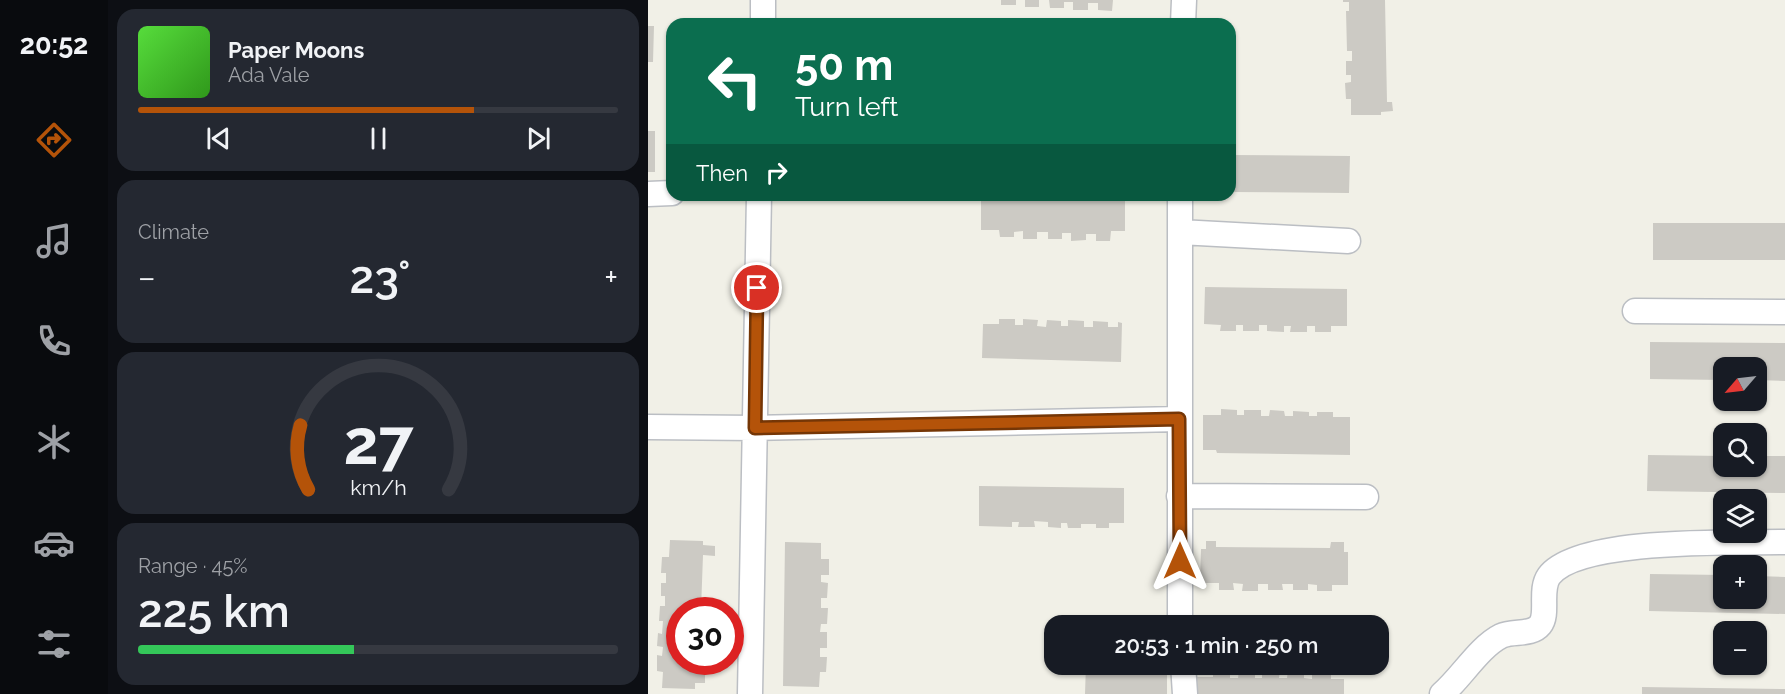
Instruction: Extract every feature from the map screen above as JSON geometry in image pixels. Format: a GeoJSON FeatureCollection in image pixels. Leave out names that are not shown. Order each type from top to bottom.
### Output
{"type":"FeatureCollection","features":[{"type":"Feature","properties":{"kind":"street"},"geometry":{"type":"LineString","coordinates":[[763,0],[763,18]]}},
{"type":"Feature","properties":{"kind":"street"},"geometry":{"type":"LineString","coordinates":[[1183,18],[1184,0]]}},
{"type":"Feature","properties":{"kind":"street"},"geometry":{"type":"LineString","coordinates":[[648,194],[666,193]]}},
{"type":"Feature","properties":{"kind":"street"},"geometry":{"type":"LineString","coordinates":[[750,694],[759,201]]}},
{"type":"Feature","properties":{"kind":"street"},"geometry":{"type":"LineString","coordinates":[[1180,201],[1180,615]]}},
{"type":"Feature","properties":{"kind":"street"},"geometry":{"type":"LineString","coordinates":[[1180,232],[1348,241]]}},
{"type":"Feature","properties":{"kind":"street"},"geometry":{"type":"LineString","coordinates":[[1635,311],[1785,312]]}},
{"type":"Feature","properties":{"kind":"street"},"geometry":{"type":"LineString","coordinates":[[648,427],[755,428],[1179,419]]}},
{"type":"Feature","properties":{"kind":"street"},"geometry":{"type":"LineString","coordinates":[[1179,496],[1366,497]]}},
{"type":"Feature","properties":{"kind":"street"},"geometry":{"type":"LineString","coordinates":[[1444,694],[1487,646],[1501,636],[1532,631],[1539,625],[1543,617],[1542,602],[1547,578],[1556,568],[1570,561],[1643,545],[1785,542]]}},
{"type":"Feature","properties":{"kind":"street"},"geometry":{"type":"LineString","coordinates":[[1184,675],[1185,694]]}},
{"type":"Feature","properties":{"kind":"building"},"geometry":{"type":"Polygon","coordinates":[[[1001,0],[1016,0],[1016,5],[1001,5],[1001,0]]]}},
{"type":"Feature","properties":{"kind":"building"},"geometry":{"type":"Polygon","coordinates":[[[1025,0],[1039,0],[1039,7],[1025,7],[1025,0]]]}},
{"type":"Feature","properties":{"kind":"building"},"geometry":{"type":"Polygon","coordinates":[[[1049,0],[1113,0],[1112,11],[1098,10],[1098,3],[1088,3],[1088,10],[1073,10],[1073,2],[1064,2],[1064,8],[1050,8],[1049,0]]]}},
{"type":"Feature","properties":{"kind":"building"},"geometry":{"type":"Polygon","coordinates":[[[1343,0],[1385,0],[1387,102],[1392,102],[1393,111],[1381,112],[1381,115],[1351,115],[1351,99],[1346,99],[1345,83],[1351,82],[1351,75],[1346,75],[1346,61],[1352,61],[1352,51],[1347,51],[1346,11],[1349,11],[1349,2],[1343,2],[1343,0]]]}},
{"type":"Feature","properties":{"kind":"building"},"geometry":{"type":"Polygon","coordinates":[[[648,26],[654,26],[653,62],[648,62],[648,26]]]}},
{"type":"Feature","properties":{"kind":"building"},"geometry":{"type":"Polygon","coordinates":[[[648,131],[655,131],[655,172],[648,172],[648,131]]]}},
{"type":"Feature","properties":{"kind":"building"},"geometry":{"type":"Polygon","coordinates":[[[1236,155],[1350,156],[1349,193],[1236,192],[1236,155]]]}},
{"type":"Feature","properties":{"kind":"building"},"geometry":{"type":"Polygon","coordinates":[[[981,201],[1125,201],[1125,231],[1111,231],[1110,241],[1096,241],[1096,234],[1086,234],[1086,240],[1071,241],[1071,233],[1062,233],[1062,239],[1048,239],[1048,232],[1037,232],[1037,239],[1023,239],[1023,231],[1014,232],[1014,237],[1000,237],[999,230],[981,230],[981,201]]]}},
{"type":"Feature","properties":{"kind":"building"},"geometry":{"type":"Polygon","coordinates":[[[1653,223],[1785,223],[1785,260],[1653,260],[1653,223]]]}},
{"type":"Feature","properties":{"kind":"building"},"geometry":{"type":"Polygon","coordinates":[[[1205,287],[1347,289],[1347,326],[1331,326],[1331,332],[1315,332],[1315,326],[1307,326],[1307,332],[1290,332],[1291,326],[1284,326],[1284,332],[1267,331],[1267,325],[1259,325],[1259,331],[1243,331],[1243,325],[1236,325],[1236,331],[1220,331],[1221,325],[1204,324],[1205,287]]]}},
{"type":"Feature","properties":{"kind":"building"},"geometry":{"type":"Polygon","coordinates":[[[999,319],[1015,319],[1015,325],[1023,325],[1023,319],[1038,320],[1037,326],[1046,327],[1047,320],[1061,321],[1061,326],[1068,326],[1068,320],[1084,321],[1084,327],[1093,327],[1093,321],[1108,322],[1108,327],[1118,327],[1118,322],[1122,323],[1121,362],[982,358],[983,324],[999,324],[999,319]]]}},
{"type":"Feature","properties":{"kind":"building"},"geometry":{"type":"Polygon","coordinates":[[[1650,342],[1785,343],[1785,381],[1767,380],[1767,357],[1713,357],[1713,380],[1650,379],[1650,342]]]}},
{"type":"Feature","properties":{"kind":"building"},"geometry":{"type":"Polygon","coordinates":[[[1221,409],[1237,410],[1237,415],[1244,415],[1244,410],[1261,410],[1261,416],[1269,416],[1270,410],[1284,411],[1285,416],[1293,416],[1293,411],[1309,412],[1309,416],[1317,416],[1317,412],[1333,412],[1333,417],[1350,417],[1350,455],[1217,453],[1216,450],[1203,450],[1203,415],[1221,415],[1221,409]]]}},
{"type":"Feature","properties":{"kind":"building"},"geometry":{"type":"Polygon","coordinates":[[[1648,455],[1713,456],[1713,477],[1767,477],[1767,456],[1785,456],[1785,493],[1767,493],[1767,489],[1713,489],[1713,492],[1647,491],[1648,455]]]}},
{"type":"Feature","properties":{"kind":"building"},"geometry":{"type":"Polygon","coordinates":[[[979,486],[1124,488],[1124,523],[1109,523],[1109,528],[1096,528],[1096,524],[1081,524],[1081,528],[1068,528],[1067,523],[1061,523],[1061,528],[1048,527],[1048,522],[1034,521],[1035,527],[1018,527],[1019,522],[1012,522],[1012,527],[979,526],[979,486]]]}},
{"type":"Feature","properties":{"kind":"building"},"geometry":{"type":"Polygon","coordinates":[[[670,540],[703,541],[703,545],[715,546],[715,556],[703,555],[701,597],[666,597],[666,675],[705,675],[705,683],[695,683],[695,689],[662,688],[663,672],[657,671],[657,655],[662,656],[663,647],[657,646],[658,633],[662,634],[663,621],[659,621],[660,606],[665,606],[665,596],[661,596],[661,583],[666,583],[666,573],[661,573],[662,557],[669,557],[670,540]]]}},
{"type":"Feature","properties":{"kind":"building"},"geometry":{"type":"Polygon","coordinates":[[[1206,541],[1216,541],[1216,547],[1330,548],[1331,542],[1344,542],[1344,552],[1348,552],[1348,585],[1332,585],[1332,591],[1317,591],[1317,585],[1308,584],[1308,590],[1293,590],[1293,584],[1282,584],[1283,590],[1268,590],[1268,584],[1258,584],[1258,591],[1242,591],[1243,584],[1233,583],[1234,590],[1219,590],[1219,583],[1200,583],[1201,549],[1206,549],[1206,541]]]}},
{"type":"Feature","properties":{"kind":"building"},"geometry":{"type":"Polygon","coordinates":[[[785,542],[821,543],[821,559],[829,559],[829,575],[821,575],[821,582],[828,583],[827,598],[821,598],[821,608],[828,608],[827,624],[821,624],[820,632],[827,632],[827,648],[820,648],[820,657],[827,657],[826,672],[820,672],[819,687],[783,686],[785,542]]]}},
{"type":"Feature","properties":{"kind":"building"},"geometry":{"type":"Polygon","coordinates":[[[1650,574],[1713,575],[1713,609],[1767,609],[1767,576],[1785,577],[1785,614],[1649,611],[1650,574]]]}},
{"type":"Feature","properties":{"kind":"building"},"geometry":{"type":"Polygon","coordinates":[[[1086,675],[1167,675],[1167,694],[1085,694],[1086,675]]]}},
{"type":"Feature","properties":{"kind":"building"},"geometry":{"type":"Polygon","coordinates":[[[1213,675],[1230,675],[1230,678],[1238,678],[1238,675],[1255,675],[1255,678],[1262,678],[1262,675],[1279,675],[1279,678],[1287,678],[1287,675],[1304,675],[1304,678],[1312,679],[1312,675],[1331,675],[1331,679],[1344,679],[1344,694],[1197,694],[1197,677],[1213,677],[1213,675]]]}},
{"type":"Feature","properties":{"kind":"building"},"geometry":{"type":"Polygon","coordinates":[[[1642,687],[1785,689],[1785,694],[1642,694],[1642,687]]]}},
{"type":"Feature","properties":{"kind":"route"},"geometry":{"type":"LineString","coordinates":[[757,288],[755,428],[1179,419],[1180,561]]}}]}
